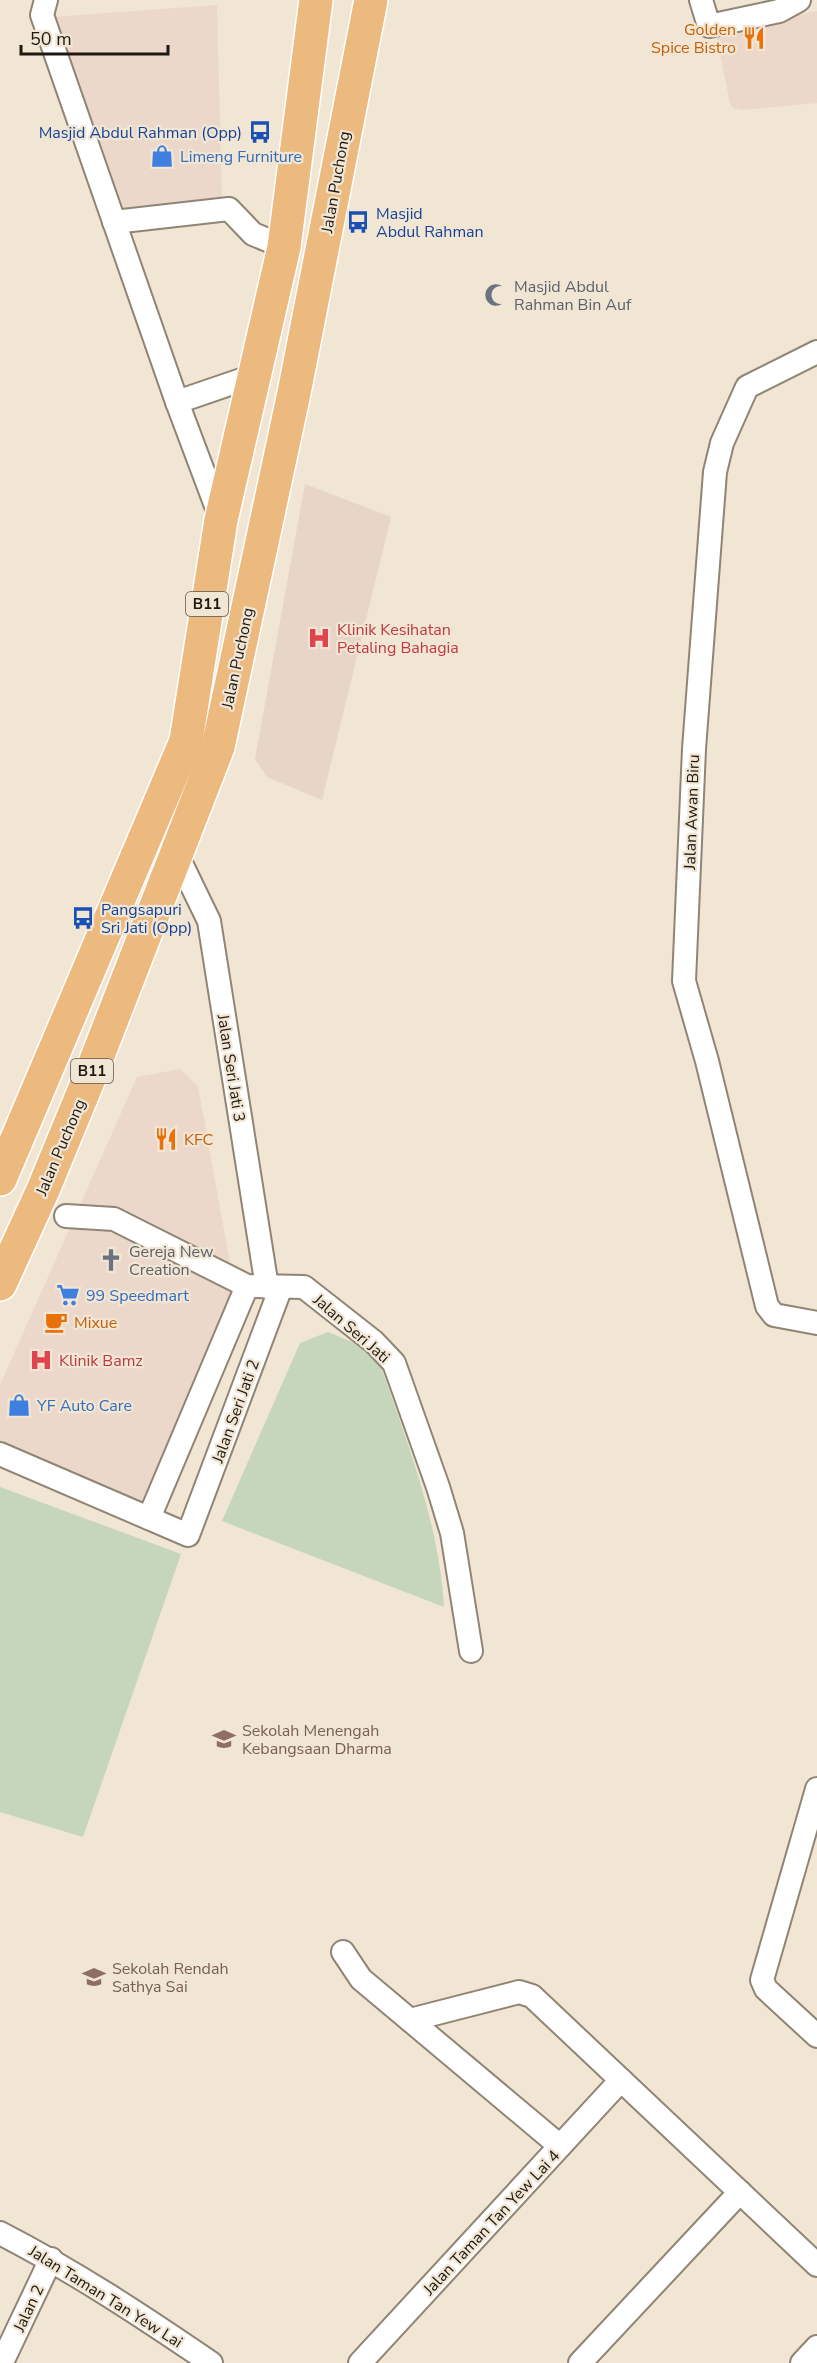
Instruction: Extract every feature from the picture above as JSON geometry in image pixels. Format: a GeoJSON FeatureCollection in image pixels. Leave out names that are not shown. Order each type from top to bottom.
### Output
{"type":"FeatureCollection","features":[{"type":"Feature","properties":{"kind":"main road","name":"B11"},"geometry":{"type":"LineString","coordinates":[[0,1179],[186,741],[221,520],[284,247],[316,0]]}},
{"type":"Feature","properties":{"kind":"main road","name":"Jalan Puchong"},"geometry":{"type":"LineString","coordinates":[[0,1284],[65,1135],[218,747],[297,381],[371,0]]}},
{"type":"Feature","properties":{"kind":"street"},"geometry":{"type":"LineString","coordinates":[[46,0],[42,15],[177,402],[221,520]]}},
{"type":"Feature","properties":{"kind":"street"},"geometry":{"type":"LineString","coordinates":[[701,0],[709,26],[779,11],[799,0]]}},
{"type":"Feature","properties":{"kind":"street"},"geometry":{"type":"LineString","coordinates":[[114,222],[229,209],[253,234],[284,247]]}},
{"type":"Feature","properties":{"kind":"street","name":"Jalan Awan Biru"},"geometry":{"type":"LineString","coordinates":[[817,352],[747,387],[722,443],[715,472],[694,749],[684,981],[707,1061],[770,1311],[780,1317],[817,1323]]}},
{"type":"Feature","properties":{"kind":"street"},"geometry":{"type":"LineString","coordinates":[[177,402],[256,375]]}},
{"type":"Feature","properties":{"kind":"street","name":"Jalan Seri Jati 3"},"geometry":{"type":"LineString","coordinates":[[177,855],[209,921],[265,1287]]}},
{"type":"Feature","properties":{"kind":"street","name":"Jalan Seri Jati"},"geometry":{"type":"LineString","coordinates":[[66,1216],[114,1219],[160,1244],[265,1287],[304,1287],[374,1342],[394,1363],[452,1533],[471,1651]]}},
{"type":"Feature","properties":{"kind":"street"},"geometry":{"type":"LineString","coordinates":[[0,1454],[149,1518],[265,1287]]}},
{"type":"Feature","properties":{"kind":"street","name":"Jalan Seri Jati 2"},"geometry":{"type":"LineString","coordinates":[[149,1518],[188,1535],[265,1287]]}},
{"type":"Feature","properties":{"kind":"street"},"geometry":{"type":"LineString","coordinates":[[817,1789],[762,1980],[766,1989],[817,2036]]}},
{"type":"Feature","properties":{"kind":"street"},"geometry":{"type":"LineString","coordinates":[[343,1952],[361,1979],[560,2146]]}},
{"type":"Feature","properties":{"kind":"street"},"geometry":{"type":"LineString","coordinates":[[410,2020],[519,1992],[532,1996],[817,2265]]}},
{"type":"Feature","properties":{"kind":"street","name":"Jalan Taman Tan Yew Lai 4"},"geometry":{"type":"LineString","coordinates":[[360,2363],[621,2080]]}},
{"type":"Feature","properties":{"kind":"street"},"geometry":{"type":"LineString","coordinates":[[580,2363],[740,2192]]}},
{"type":"Feature","properties":{"kind":"street","name":"Jalan Taman Tan Yew Lai"},"geometry":{"type":"LineString","coordinates":[[0,2233],[51,2259],[211,2363]]}},
{"type":"Feature","properties":{"kind":"street","name":"Jalan 2"},"geometry":{"type":"LineString","coordinates":[[5,2356],[51,2259]]}},
{"type":"Feature","properties":{"kind":"street"},"geometry":{"type":"LineString","coordinates":[[802,2363],[817,2347]]}},
{"type":"Feature","properties":{"kind":"shaded area"},"geometry":{"type":"Polygon","coordinates":[[[217,5],[222,202],[120,214],[51,17],[217,5]]]}},
{"type":"Feature","properties":{"kind":"shaded area"},"geometry":{"type":"Polygon","coordinates":[[[817,11],[817,103],[742,110],[733,108],[730,104],[716,33],[817,11]]]}},
{"type":"Feature","properties":{"kind":"shaded area","name":"Klinik Kesihatan Petaling Bahagia"},"geometry":{"type":"Polygon","coordinates":[[[305,484],[391,517],[322,800],[267,777],[255,759],[305,484]]]}},
{"type":"Feature","properties":{"kind":"shaded area"},"geometry":{"type":"Polygon","coordinates":[[[180,1069],[198,1086],[235,1291],[145,1508],[0,1446],[0,1385],[137,1077],[180,1069]]]}},
{"type":"Feature","properties":{"kind":"green space"},"geometry":{"type":"Polygon","coordinates":[[[328,1332],[376,1352],[409,1446],[428,1510],[441,1574],[444,1607],[222,1521],[300,1343],[328,1332]]]}},
{"type":"Feature","properties":{"kind":"green space"},"geometry":{"type":"Polygon","coordinates":[[[0,1487],[181,1554],[83,1837],[0,1812],[0,1487]]]}},
{"type":"Feature","properties":{"kind":"place","name":"Golden Spice Bistro"},"geometry":{"type":"Point","coordinates":[754,38]}},
{"type":"Feature","properties":{"kind":"place","name":"Masjid Abdul Rahman (Opp)"},"geometry":{"type":"Point","coordinates":[260,132]}},
{"type":"Feature","properties":{"kind":"place","name":"Limeng Furniture"},"geometry":{"type":"Point","coordinates":[162,156]}},
{"type":"Feature","properties":{"kind":"place","name":"Masjid Abdul Rahman"},"geometry":{"type":"Point","coordinates":[358,222]}},
{"type":"Feature","properties":{"kind":"place","name":"Masjid Abdul Rahman Bin Auf"},"geometry":{"type":"Point","coordinates":[496,295]}},
{"type":"Feature","properties":{"kind":"place","name":"Klinik Kesihatan Petaling Bahagia"},"geometry":{"type":"Point","coordinates":[319,638]}},
{"type":"Feature","properties":{"kind":"place","name":"Pangsapuri Sri Jati (Opp)"},"geometry":{"type":"Point","coordinates":[83,918]}},
{"type":"Feature","properties":{"kind":"place","name":"KFC"},"geometry":{"type":"Point","coordinates":[166,1139]}},
{"type":"Feature","properties":{"kind":"place","name":"Gereja New Creation"},"geometry":{"type":"Point","coordinates":[111,1260]}},
{"type":"Feature","properties":{"kind":"place","name":"99 Speedmart"},"geometry":{"type":"Point","coordinates":[68,1295]}},
{"type":"Feature","properties":{"kind":"place","name":"Mixue"},"geometry":{"type":"Point","coordinates":[56,1322]}},
{"type":"Feature","properties":{"kind":"place","name":"Klinik Bamz"},"geometry":{"type":"Point","coordinates":[41,1360]}},
{"type":"Feature","properties":{"kind":"place","name":"YF Auto Care"},"geometry":{"type":"Point","coordinates":[19,1405]}},
{"type":"Feature","properties":{"kind":"place","name":"Sekolah Menengah Kebangsaan Dharma"},"geometry":{"type":"Point","coordinates":[224,1739]}},
{"type":"Feature","properties":{"kind":"place","name":"Sekolah Rendah Sathya Sai"},"geometry":{"type":"Point","coordinates":[94,1977]}}]}
